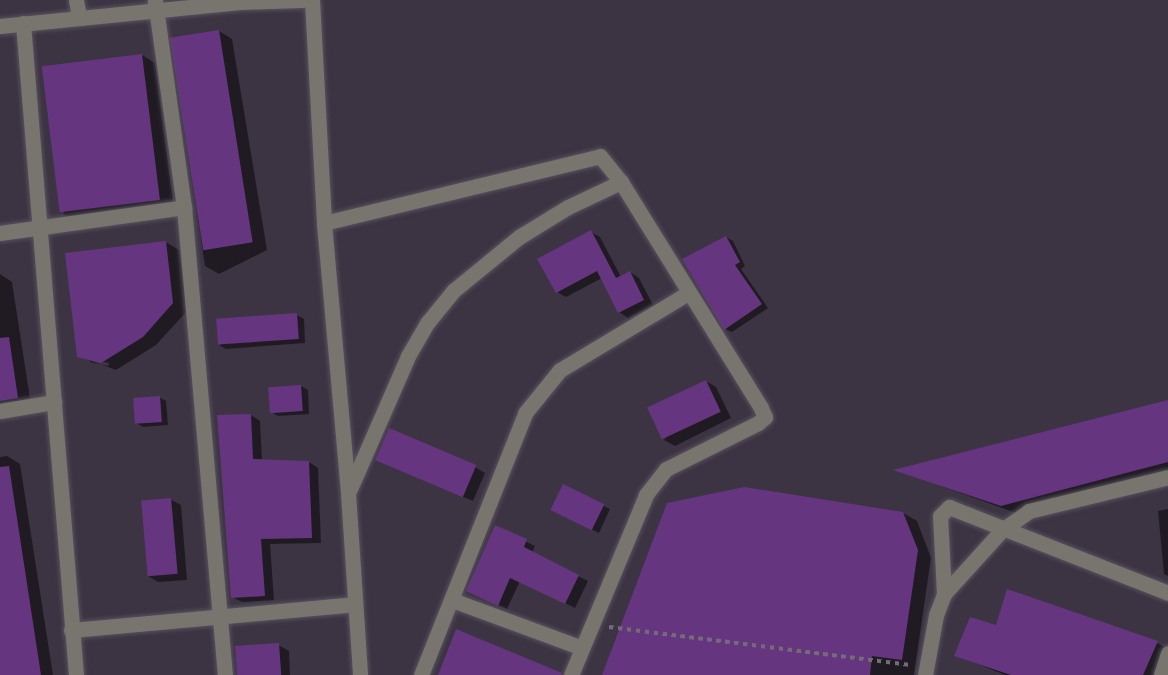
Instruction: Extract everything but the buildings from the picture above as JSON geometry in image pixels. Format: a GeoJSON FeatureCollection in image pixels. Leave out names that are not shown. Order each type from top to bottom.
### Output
{"type":"FeatureCollection","features":[{"type":"Feature","properties":{"kind":"street"},"geometry":{"type":"LineString","coordinates":[[76,0],[79,17]]}},
{"type":"Feature","properties":{"kind":"street"},"geometry":{"type":"LineString","coordinates":[[0,26],[156,5],[302,0]]}},
{"type":"Feature","properties":{"kind":"street"},"geometry":{"type":"LineString","coordinates":[[312,0],[324,223],[348,493],[360,675]]}},
{"type":"Feature","properties":{"kind":"street"},"geometry":{"type":"LineString","coordinates":[[156,5],[184,207],[225,675]]}},
{"type":"Feature","properties":{"kind":"street"},"geometry":{"type":"LineString","coordinates":[[23,23],[76,675]]}},
{"type":"Feature","properties":{"kind":"street"},"geometry":{"type":"LineString","coordinates":[[324,223],[600,156],[621,182],[765,417],[666,469],[646,495],[592,624],[580,647],[571,675]]}},
{"type":"Feature","properties":{"kind":"street"},"geometry":{"type":"LineString","coordinates":[[348,493],[408,356],[428,322],[453,291],[519,237],[568,207],[621,182]]}},
{"type":"Feature","properties":{"kind":"street"},"geometry":{"type":"LineString","coordinates":[[0,233],[184,207]]}},
{"type":"Feature","properties":{"kind":"street"},"geometry":{"type":"LineString","coordinates":[[421,675],[525,413],[560,370],[688,293]]}},
{"type":"Feature","properties":{"kind":"street"},"geometry":{"type":"LineString","coordinates":[[0,411],[54,402]]}},
{"type":"Feature","properties":{"kind":"street"},"geometry":{"type":"LineString","coordinates":[[944,594],[1002,530],[1029,511],[1168,477]]}},
{"type":"Feature","properties":{"kind":"street"},"geometry":{"type":"LineString","coordinates":[[926,671],[944,594],[940,516],[943,509],[965,512],[1002,530],[1168,593]]}},
{"type":"Feature","properties":{"kind":"street"},"geometry":{"type":"LineString","coordinates":[[452,600],[580,647]]}},
{"type":"Feature","properties":{"kind":"street"},"geometry":{"type":"LineString","coordinates":[[71,630],[355,604]]}},
{"type":"Feature","properties":{"kind":"street"},"geometry":{"type":"LineString","coordinates":[[1161,675],[1168,653]]}},
{"type":"Feature","properties":{"kind":"path"},"geometry":{"type":"LineString","coordinates":[[592,624],[926,671]]}}]}
